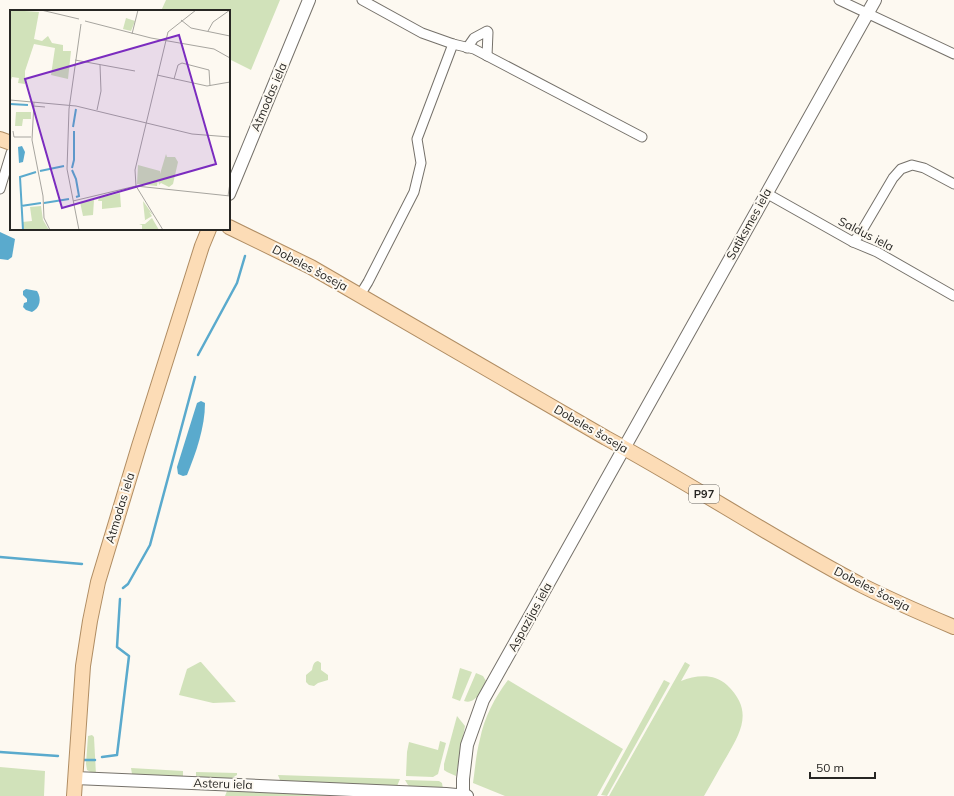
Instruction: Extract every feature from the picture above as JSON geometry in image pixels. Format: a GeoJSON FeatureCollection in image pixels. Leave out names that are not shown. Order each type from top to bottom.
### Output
{"type":"FeatureCollection","features":[{"type":"Feature","properties":{"kind":"main road"},"geometry":{"type":"LineString","coordinates":[[0,139],[10,144]]}},
{"type":"Feature","properties":{"kind":"main road","name":"Dobeles šoseja"},"geometry":{"type":"LineString","coordinates":[[230,227],[311,267],[842,575],[914,611],[954,627]]}},
{"type":"Feature","properties":{"kind":"main road","name":"Atmodas iela"},"geometry":{"type":"LineString","coordinates":[[74,796],[82,666],[98,582],[139,446],[202,246],[209,230]]}},
{"type":"Feature","properties":{"kind":"street","name":"Atmodas iela"},"geometry":{"type":"LineString","coordinates":[[230,192],[309,0]]}},
{"type":"Feature","properties":{"kind":"street"},"geometry":{"type":"LineString","coordinates":[[362,0],[422,33],[453,44],[474,49],[642,137]]}},
{"type":"Feature","properties":{"kind":"street"},"geometry":{"type":"LineString","coordinates":[[839,0],[954,54]]}},
{"type":"Feature","properties":{"kind":"street","name":"Satiksmes iela"},"geometry":{"type":"LineString","coordinates":[[624,448],[875,0]]}},
{"type":"Feature","properties":{"kind":"street"},"geometry":{"type":"LineString","coordinates":[[467,48],[474,38],[487,31],[489,38],[487,56]]}},
{"type":"Feature","properties":{"kind":"street"},"geometry":{"type":"LineString","coordinates":[[360,295],[414,192],[421,163],[417,139],[450,57],[453,44]]}},
{"type":"Feature","properties":{"kind":"street"},"geometry":{"type":"LineString","coordinates":[[0,189],[10,158]]}},
{"type":"Feature","properties":{"kind":"street"},"geometry":{"type":"LineString","coordinates":[[853,242],[860,234],[893,178],[901,169],[912,165],[924,168],[954,184]]}},
{"type":"Feature","properties":{"kind":"street","name":"Saldus iela"},"geometry":{"type":"LineString","coordinates":[[766,193],[853,242],[877,252],[954,296]]}},
{"type":"Feature","properties":{"kind":"street","name":"Aspazijas iela"},"geometry":{"type":"LineString","coordinates":[[464,796],[467,745],[483,700],[624,448]]}},
{"type":"Feature","properties":{"kind":"street","name":"Asteru iela"},"geometry":{"type":"LineString","coordinates":[[75,778],[464,796]]}},
{"type":"Feature","properties":{"kind":"green space"},"geometry":{"type":"Polygon","coordinates":[[[166,0],[280,0],[251,70],[230,60],[230,10],[161,10],[166,0]]]}},
{"type":"Feature","properties":{"kind":"green space"},"geometry":{"type":"Polygon","coordinates":[[[318,661],[321,663],[321,670],[328,675],[328,680],[314,686],[309,685],[306,682],[306,675],[312,670],[314,663],[318,661]]]}},
{"type":"Feature","properties":{"kind":"green space"},"geometry":{"type":"Polygon","coordinates":[[[200,662],[236,702],[213,703],[179,695],[187,669],[200,662]]]}},
{"type":"Feature","properties":{"kind":"green space"},"geometry":{"type":"Polygon","coordinates":[[[685,662],[690,665],[681,681],[699,676],[716,678],[727,685],[735,694],[740,703],[742,720],[740,729],[727,756],[704,796],[609,796],[685,662]]]}},
{"type":"Feature","properties":{"kind":"green space"},"geometry":{"type":"Polygon","coordinates":[[[460,668],[472,672],[460,701],[452,698],[460,668]]]}},
{"type":"Feature","properties":{"kind":"green space"},"geometry":{"type":"Polygon","coordinates":[[[476,673],[483,676],[486,681],[475,699],[468,702],[464,701],[476,673]]]}},
{"type":"Feature","properties":{"kind":"green space"},"geometry":{"type":"Polygon","coordinates":[[[508,680],[623,749],[597,796],[505,796],[473,783],[484,723],[494,701],[508,680]]]}},
{"type":"Feature","properties":{"kind":"green space"},"geometry":{"type":"Polygon","coordinates":[[[664,680],[670,683],[607,796],[601,795],[664,680]]]}},
{"type":"Feature","properties":{"kind":"green space"},"geometry":{"type":"Polygon","coordinates":[[[457,716],[465,726],[456,776],[444,770],[444,764],[457,716]]]}},
{"type":"Feature","properties":{"kind":"green space"},"geometry":{"type":"Polygon","coordinates":[[[92,735],[94,737],[96,775],[87,770],[86,764],[88,736],[92,735]]]}},
{"type":"Feature","properties":{"kind":"green space"},"geometry":{"type":"Polygon","coordinates":[[[440,741],[446,743],[438,774],[433,777],[406,776],[409,742],[438,750],[440,741]]]}},
{"type":"Feature","properties":{"kind":"green space"},"geometry":{"type":"Polygon","coordinates":[[[0,767],[45,771],[44,796],[0,796],[0,767]]]}},
{"type":"Feature","properties":{"kind":"green space"},"geometry":{"type":"Polygon","coordinates":[[[131,768],[183,771],[183,776],[161,778],[135,777],[132,774],[131,768]]]}},
{"type":"Feature","properties":{"kind":"green space"},"geometry":{"type":"Polygon","coordinates":[[[196,772],[237,773],[237,775],[227,781],[196,776],[196,772]]]}},
{"type":"Feature","properties":{"kind":"green space"},"geometry":{"type":"Polygon","coordinates":[[[278,775],[400,779],[397,786],[393,787],[285,782],[280,780],[278,775]]]}},
{"type":"Feature","properties":{"kind":"green space"},"geometry":{"type":"Polygon","coordinates":[[[405,780],[439,781],[442,783],[443,789],[412,788],[405,780]]]}},
{"type":"Feature","properties":{"kind":"green space"},"geometry":{"type":"Polygon","coordinates":[[[232,788],[407,796],[225,796],[227,791],[232,788]]]}},
{"type":"Feature","properties":{"kind":"water"},"geometry":{"type":"Polygon","coordinates":[[[0,232],[15,239],[12,257],[8,260],[0,259],[0,232]]]}},
{"type":"Feature","properties":{"kind":"water"},"geometry":{"type":"Polygon","coordinates":[[[26,289],[37,291],[39,294],[40,300],[38,306],[32,312],[23,307],[24,303],[27,302],[27,299],[23,295],[23,291],[26,289]]]}},
{"type":"Feature","properties":{"kind":"water"},"geometry":{"type":"Polygon","coordinates":[[[201,401],[205,403],[202,431],[187,475],[183,476],[178,474],[177,467],[197,403],[201,401]]]}},
{"type":"Feature","properties":{"kind":"waterway"},"geometry":{"type":"LineString","coordinates":[[198,355],[237,283],[245,256]]}},
{"type":"Feature","properties":{"kind":"waterway"},"geometry":{"type":"LineString","coordinates":[[123,588],[128,584],[150,545],[195,377]]}},
{"type":"Feature","properties":{"kind":"waterway"},"geometry":{"type":"LineString","coordinates":[[0,557],[82,564]]}},
{"type":"Feature","properties":{"kind":"waterway"},"geometry":{"type":"LineString","coordinates":[[102,757],[117,755],[129,656],[117,647],[120,599]]}},
{"type":"Feature","properties":{"kind":"waterway"},"geometry":{"type":"LineString","coordinates":[[0,752],[58,756]]}},
{"type":"Feature","properties":{"kind":"waterway"},"geometry":{"type":"LineString","coordinates":[[84,760],[95,760]]}}]}
